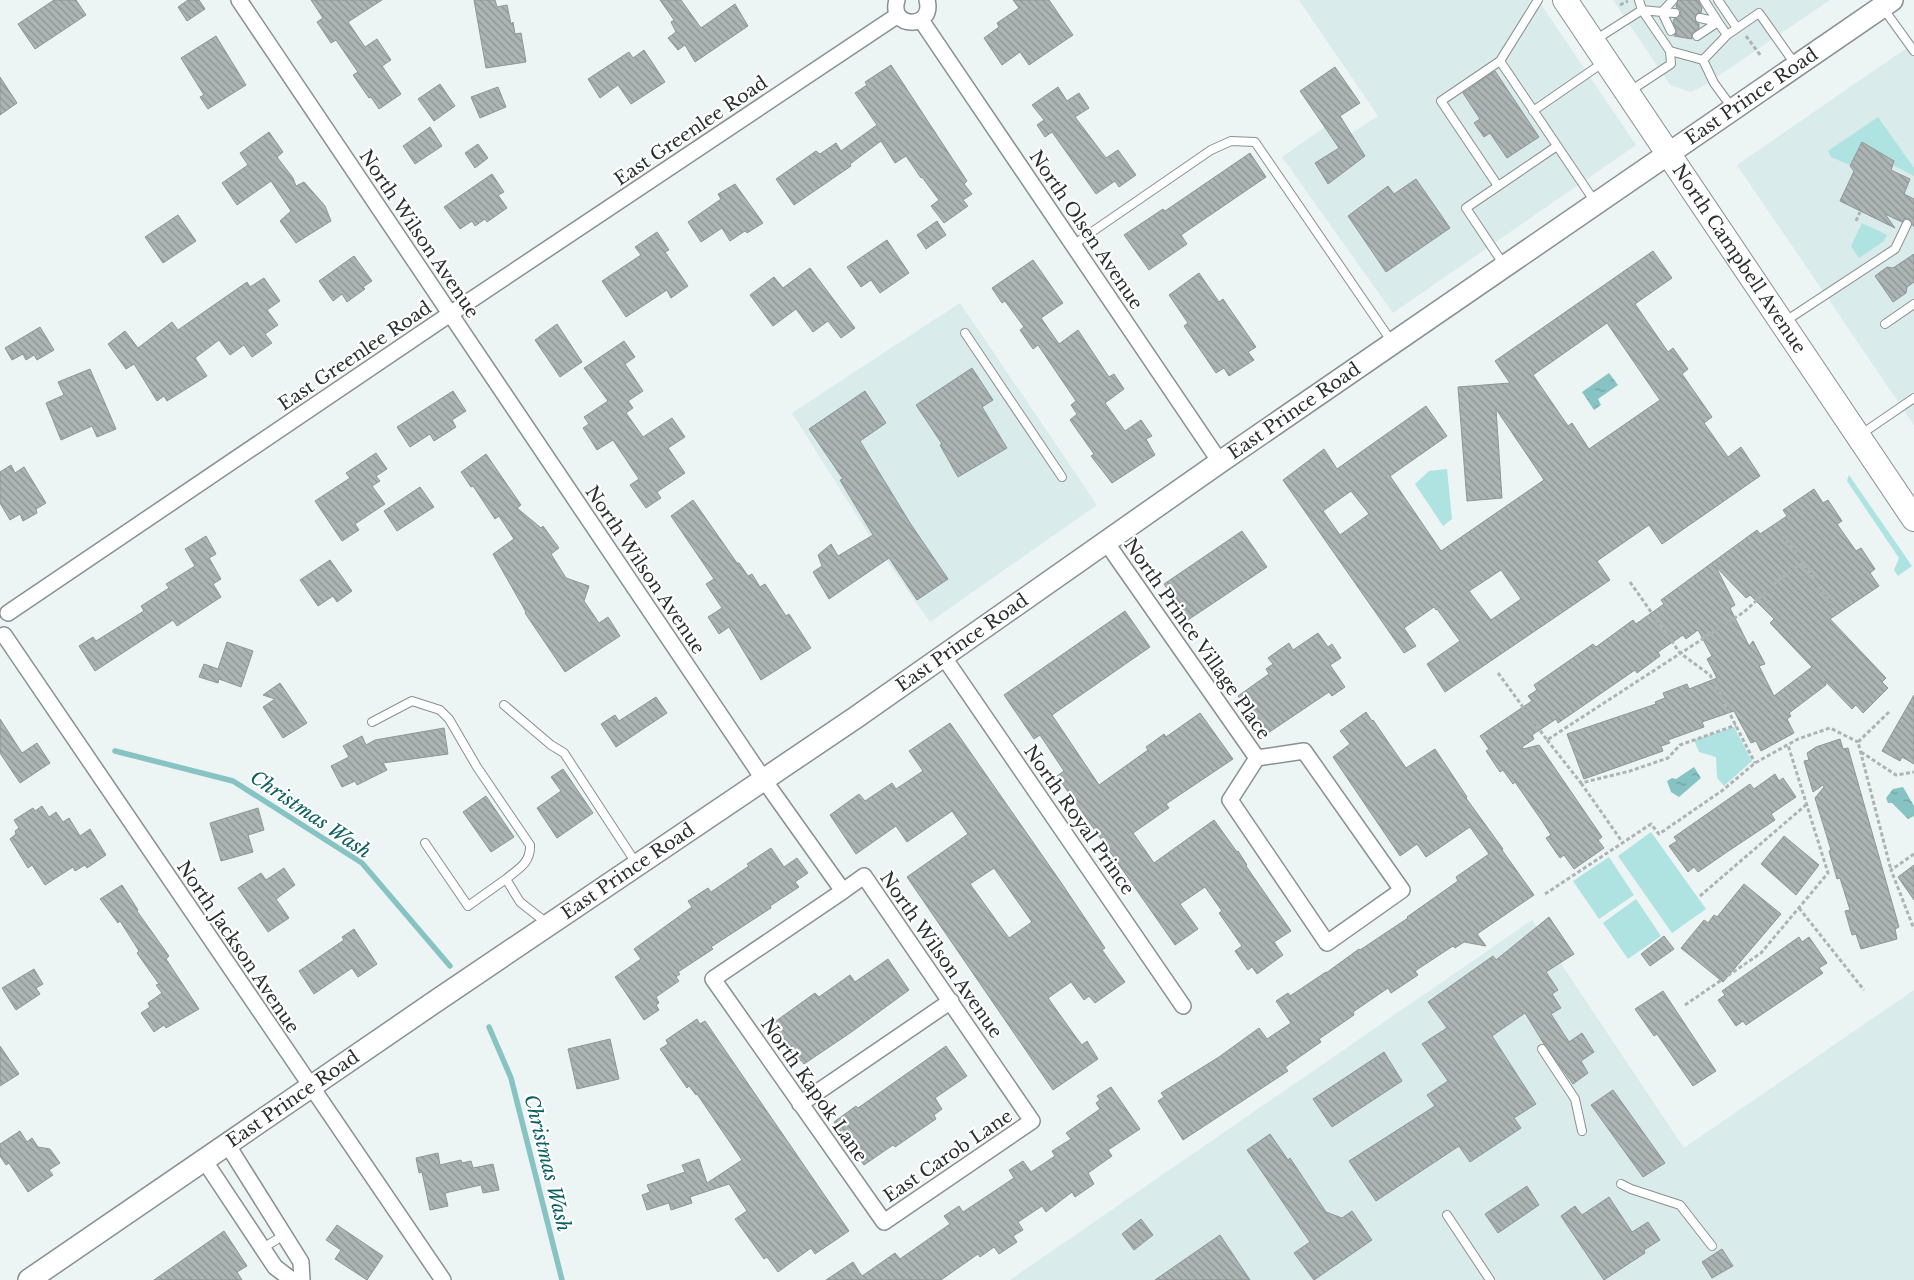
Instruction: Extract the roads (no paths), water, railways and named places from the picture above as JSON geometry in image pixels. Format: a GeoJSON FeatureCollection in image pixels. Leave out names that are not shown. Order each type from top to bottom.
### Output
{"type":"FeatureCollection","features":[{"type":"Feature","properties":{"kind":"main road","name":"North Campbell Avenue"},"geometry":{"type":"LineString","coordinates":[[1565,0],[1914,519]]}},
{"type":"Feature","properties":{"kind":"main road","name":"East Prince Road"},"geometry":{"type":"LineString","coordinates":[[29,1280],[310,1087],[764,780],[1220,462],[1887,3]]}},
{"type":"Feature","properties":{"kind":"street","name":"North Wilson Avenue"},"geometry":{"type":"LineString","coordinates":[[239,0],[764,780],[843,891],[864,876],[1032,1121]]}},
{"type":"Feature","properties":{"kind":"street"},"geometry":{"type":"LineString","coordinates":[[897,0],[895,6],[898,15],[906,22],[911,23],[921,20],[927,12],[927,0]]}},
{"type":"Feature","properties":{"kind":"street","name":"East Greenlee Road"},"geometry":{"type":"LineString","coordinates":[[4,609],[898,15]]}},
{"type":"Feature","properties":{"kind":"street","name":"North Olsen Avenue"},"geometry":{"type":"LineString","coordinates":[[921,20],[1220,462]]}},
{"type":"Feature","properties":{"kind":"street","name":"North Prince Village Place"},"geometry":{"type":"LineString","coordinates":[[1106,542],[1257,758]]}},
{"type":"Feature","properties":{"kind":"street"},"geometry":{"type":"LineString","coordinates":[[2,636],[7,632],[11,622],[4,609]]}},
{"type":"Feature","properties":{"kind":"street","name":"North Jackson Avenue"},"geometry":{"type":"LineString","coordinates":[[2,636],[443,1280]]}},
{"type":"Feature","properties":{"kind":"street","name":"North Royal Prince"},"geometry":{"type":"LineString","coordinates":[[943,656],[1184,1006]]}},
{"type":"Feature","properties":{"kind":"street","name":"North Prince Village Place"},"geometry":{"type":"LineString","coordinates":[[1304,751],[1402,890],[1327,943],[1230,800],[1257,758],[1304,751]]}},
{"type":"Feature","properties":{"kind":"street","name":"North Kapok Lane"},"geometry":{"type":"LineString","coordinates":[[843,891],[713,979],[884,1222]]}},
{"type":"Feature","properties":{"kind":"street"},"geometry":{"type":"LineString","coordinates":[[800,1104],[951,1002]]}},
{"type":"Feature","properties":{"kind":"street","name":"East Carob Lane"},"geometry":{"type":"LineString","coordinates":[[884,1222],[1032,1121]]}},
{"type":"Feature","properties":{"kind":"street"},"geometry":{"type":"LineString","coordinates":[[227,1144],[301,1262],[302,1280]]}},
{"type":"Feature","properties":{"kind":"street"},"geometry":{"type":"LineString","coordinates":[[204,1160],[275,1266],[292,1280]]}},
{"type":"Feature","properties":{"kind":"lane"},"geometry":{"type":"LineString","coordinates":[[1498,186],[1441,102],[1500,61],[1538,0]]}},
{"type":"Feature","properties":{"kind":"lane"},"geometry":{"type":"LineString","coordinates":[[1627,92],[1671,64],[1670,51],[1642,10],[1640,0]]}},
{"type":"Feature","properties":{"kind":"lane"},"geometry":{"type":"LineString","coordinates":[[1662,12],[1673,0]]}},
{"type":"Feature","properties":{"kind":"lane"},"geometry":{"type":"LineString","coordinates":[[1704,0],[1727,35]]}},
{"type":"Feature","properties":{"kind":"lane"},"geometry":{"type":"LineString","coordinates":[[1718,0],[1737,28]]}},
{"type":"Feature","properties":{"kind":"lane"},"geometry":{"type":"LineString","coordinates":[[1887,3],[1914,51]]}},
{"type":"Feature","properties":{"kind":"lane"},"geometry":{"type":"LineString","coordinates":[[1593,42],[1642,10],[1675,13]]}},
{"type":"Feature","properties":{"kind":"lane"},"geometry":{"type":"LineString","coordinates":[[1662,12],[1671,31]]}},
{"type":"Feature","properties":{"kind":"lane"},"geometry":{"type":"LineString","coordinates":[[1703,60],[1727,35],[1759,13],[1796,66]]}},
{"type":"Feature","properties":{"kind":"lane"},"geometry":{"type":"LineString","coordinates":[[1700,18],[1718,22]]}},
{"type":"Feature","properties":{"kind":"lane"},"geometry":{"type":"LineString","coordinates":[[1698,36],[1718,22]]}},
{"type":"Feature","properties":{"kind":"lane"},"geometry":{"type":"LineString","coordinates":[[1670,51],[1703,60],[1714,83],[1733,110]]}},
{"type":"Feature","properties":{"kind":"lane"},"geometry":{"type":"LineString","coordinates":[[1500,61],[1596,204]]}},
{"type":"Feature","properties":{"kind":"lane"},"geometry":{"type":"LineString","coordinates":[[1533,111],[1606,61]]}},
{"type":"Feature","properties":{"kind":"lane"},"geometry":{"type":"LineString","coordinates":[[1073,245],[1211,150],[1231,141],[1254,142],[1394,343]]}},
{"type":"Feature","properties":{"kind":"lane"},"geometry":{"type":"LineString","coordinates":[[1505,267],[1466,208],[1557,146]]}},
{"type":"Feature","properties":{"kind":"lane"},"geometry":{"type":"LineString","coordinates":[[1783,324],[1896,249],[1907,224]]}},
{"type":"Feature","properties":{"kind":"lane"},"geometry":{"type":"LineString","coordinates":[[1885,324],[1914,304]]}},
{"type":"Feature","properties":{"kind":"lane"},"geometry":{"type":"LineString","coordinates":[[965,333],[1062,477]]}},
{"type":"Feature","properties":{"kind":"lane"},"geometry":{"type":"LineString","coordinates":[[1858,436],[1914,398]]}},
{"type":"Feature","properties":{"kind":"lane"},"geometry":{"type":"LineString","coordinates":[[372,722],[412,701],[440,710],[449,719],[477,767],[530,845],[530,854],[525,863],[506,879],[468,906],[425,843]]}},
{"type":"Feature","properties":{"kind":"lane"},"geometry":{"type":"LineString","coordinates":[[504,705],[551,745],[564,753],[638,865]]}},
{"type":"Feature","properties":{"kind":"lane"},"geometry":{"type":"LineString","coordinates":[[506,879],[520,902],[549,925]]}},
{"type":"Feature","properties":{"kind":"lane"},"geometry":{"type":"LineString","coordinates":[[1542,1049],[1575,1099],[1582,1131]]}},
{"type":"Feature","properties":{"kind":"lane"},"geometry":{"type":"LineString","coordinates":[[1621,1184],[1680,1205],[1712,1246]]}},
{"type":"Feature","properties":{"kind":"lane"},"geometry":{"type":"LineString","coordinates":[[1448,1215],[1490,1280]]}},
{"type":"Feature","properties":{"kind":"lane"},"geometry":{"type":"LineString","coordinates":[[263,1248],[284,1235]]}},
{"type":"Feature","properties":{"kind":"water"},"geometry":{"type":"Polygon","coordinates":[[[1609,373],[1618,385],[1598,399],[1601,405],[1594,410],[1582,392],[1609,373]]]}},
{"type":"Feature","properties":{"kind":"water"},"geometry":{"type":"Polygon","coordinates":[[[1694,767],[1701,778],[1679,797],[1671,792],[1667,781],[1672,778],[1676,779],[1694,767]]]}},
{"type":"Feature","properties":{"kind":"water"},"geometry":{"type":"Polygon","coordinates":[[[1903,787],[1914,806],[1914,816],[1908,819],[1892,803],[1888,803],[1886,798],[1893,789],[1903,787]]]}},
{"type":"Feature","properties":{"kind":"waterway","name":"Christmas Wash"},"geometry":{"type":"LineString","coordinates":[[115,751],[233,781],[362,863],[450,966]]}},
{"type":"Feature","properties":{"kind":"waterway","name":"Christmas Wash"},"geometry":{"type":"LineString","coordinates":[[489,1027],[511,1078],[562,1280]]}}]}
